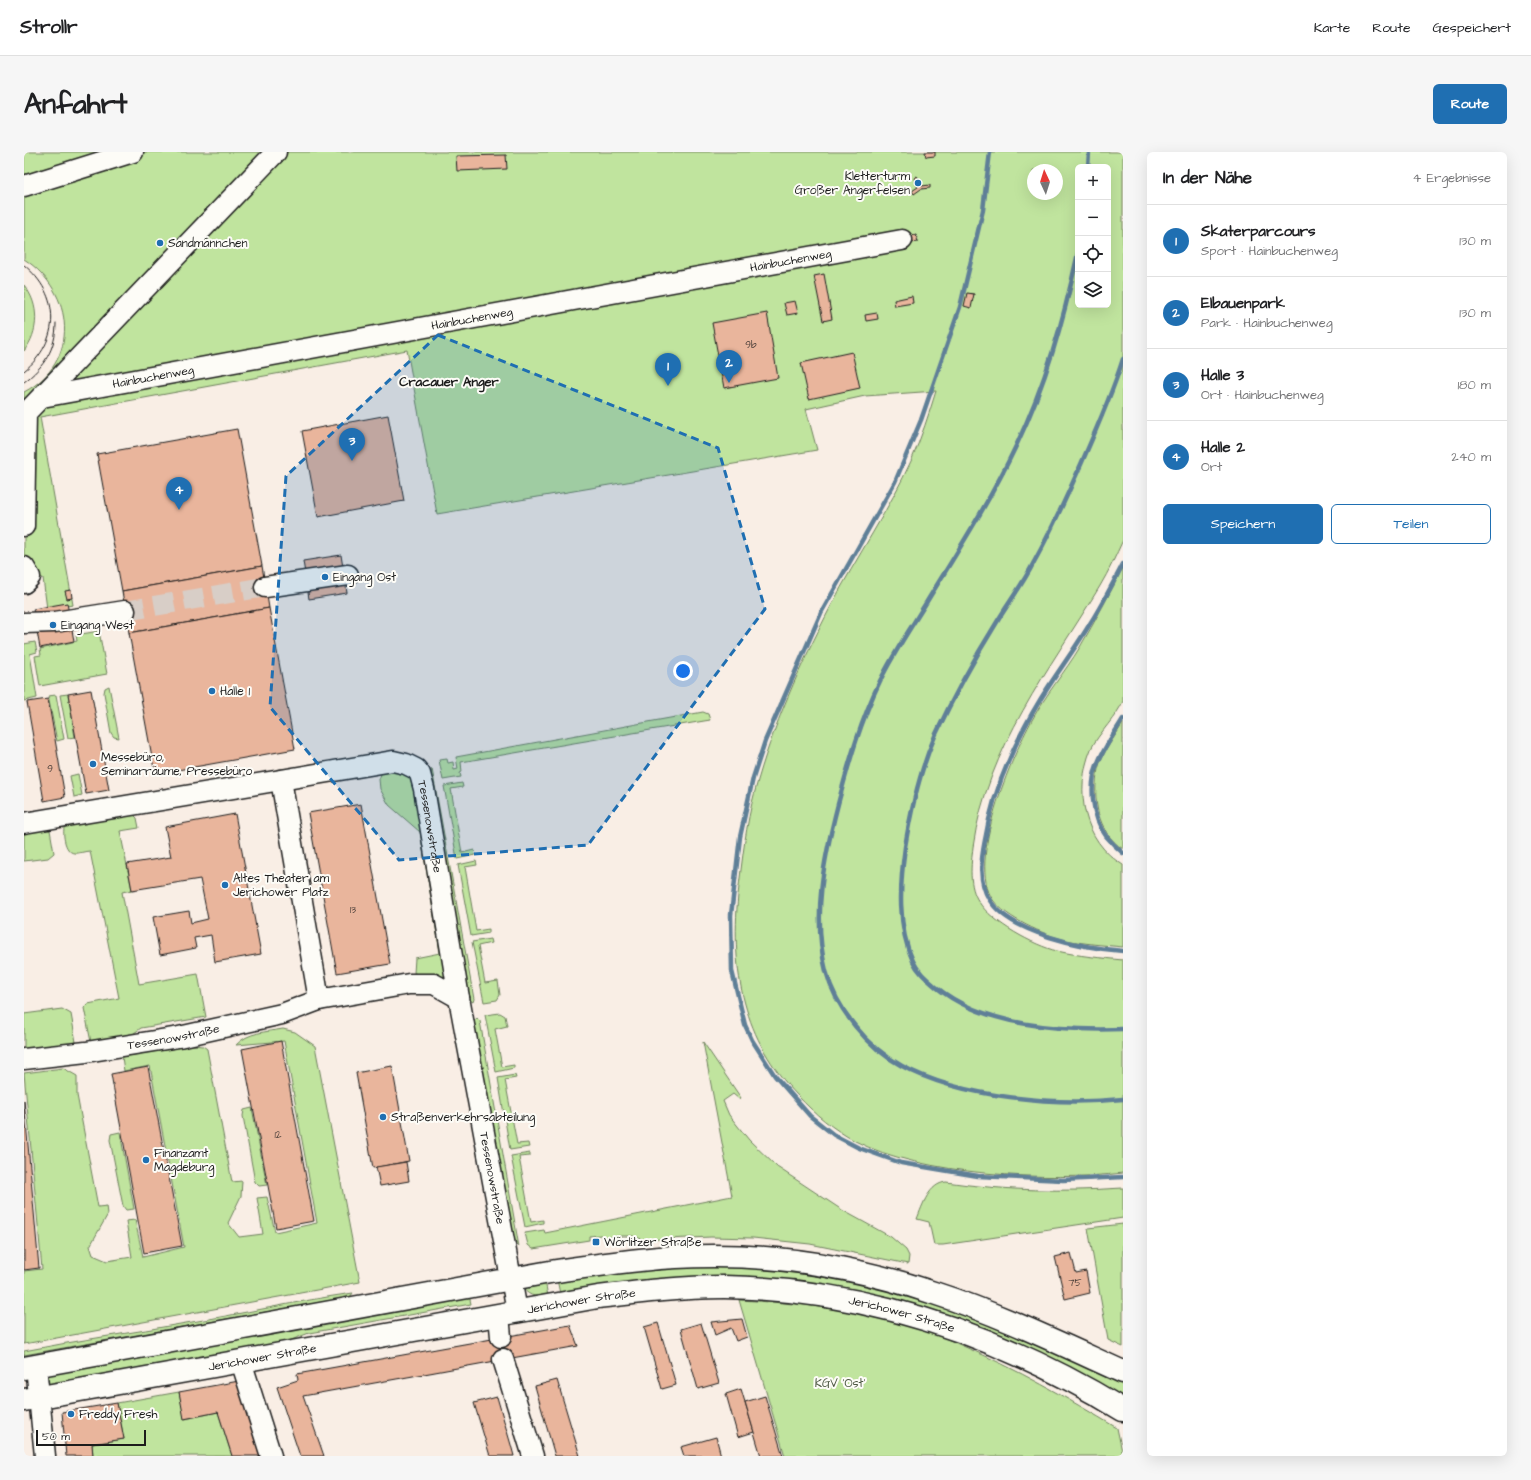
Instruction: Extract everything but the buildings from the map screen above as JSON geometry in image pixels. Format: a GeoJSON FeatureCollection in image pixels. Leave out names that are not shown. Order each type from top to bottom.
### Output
{"type":"FeatureCollection","features":[{"type":"Feature","properties":{"kind":"main road"},"geometry":{"type":"LineString","coordinates":[[30,1367],[511,1279],[602,1264],[676,1257],[757,1257],[817,1264],[886,1279],[951,1298],[1123,1372]]}},
{"type":"Feature","properties":{"kind":"main road","name":"Jerichower Straße"},"geometry":{"type":"LineString","coordinates":[[31,1399],[598,1297],[686,1288],[744,1288],[786,1290],[828,1296],[903,1312],[978,1336],[1036,1362],[1123,1410]]}},
{"type":"Feature","properties":{"kind":"street"},"geometry":{"type":"LineString","coordinates":[[24,186],[134,152]]}},
{"type":"Feature","properties":{"kind":"street"},"geometry":{"type":"LineString","coordinates":[[24,526],[25,414],[276,152]]}},
{"type":"Feature","properties":{"kind":"street","name":"Hainbuchenweg"},"geometry":{"type":"LineString","coordinates":[[42,396],[902,240]]}},
{"type":"Feature","properties":{"kind":"street"},"geometry":{"type":"LineString","coordinates":[[24,567],[30,578],[24,583]]}},
{"type":"Feature","properties":{"kind":"street"},"geometry":{"type":"LineString","coordinates":[[266,587],[348,575]]}},
{"type":"Feature","properties":{"kind":"street"},"geometry":{"type":"LineString","coordinates":[[24,623],[55,622],[125,611]]}},
{"type":"Feature","properties":{"kind":"street","name":"Tessenowstraße"},"geometry":{"type":"LineString","coordinates":[[25,819],[281,780],[387,761],[406,764],[418,771],[424,789],[459,998],[511,1279],[508,1313],[501,1337]]}},
{"type":"Feature","properties":{"kind":"street"},"geometry":{"type":"LineString","coordinates":[[281,780],[319,1000]]}},
{"type":"Feature","properties":{"kind":"street","name":"Tessenowstraße"},"geometry":{"type":"LineString","coordinates":[[24,1059],[138,1044],[219,1029],[282,1014],[319,1000],[421,983],[440,987],[459,998]]}},
{"type":"Feature","properties":{"kind":"street"},"geometry":{"type":"LineString","coordinates":[[504,1359],[533,1456]]}},
{"type":"Feature","properties":{"kind":"street"},"geometry":{"type":"LineString","coordinates":[[240,1361],[271,1456]]}},
{"type":"Feature","properties":{"kind":"street"},"geometry":{"type":"LineString","coordinates":[[30,1367],[31,1399],[45,1456]]}},
{"type":"Feature","properties":{"kind":"highlighted area"},"geometry":{"type":"Polygon","coordinates":[[[438,335],[718,448],[765,609],[588,845],[399,860],[270,707],[286,476],[438,335]]]}},
{"type":"Feature","properties":{"kind":"green space"},"geometry":{"type":"Polygon","coordinates":[[[24,152],[1123,152],[1123,540],[1103,580],[1023,710],[1006,743],[992,776],[980,811],[973,847],[971,875],[973,889],[979,902],[985,910],[1003,925],[1026,939],[1057,951],[1082,956],[1123,960],[1123,1173],[1059,1177],[986,1173],[914,1162],[882,1153],[855,1141],[832,1126],[811,1109],[779,1074],[764,1051],[753,1028],[745,1003],[739,977],[737,951],[736,923],[738,895],[749,816],[762,767],[788,696],[809,650],[841,587],[903,478],[912,459],[925,426],[936,391],[865,396],[806,409],[817,450],[437,514],[407,350],[40,417],[73,605],[47,609],[43,578],[24,577],[24,392],[42,379],[55,363],[62,345],[64,327],[61,308],[54,289],[41,273],[24,259],[24,152]]]}},
{"type":"Feature","properties":{"kind":"green space"},"geometry":{"type":"Polygon","coordinates":[[[24,285],[33,301],[36,318],[33,335],[24,351],[24,285]]]}},
{"type":"Feature","properties":{"kind":"green space"},"geometry":{"type":"Polygon","coordinates":[[[1123,567],[1123,701],[1091,749],[1083,781],[1083,798],[1091,829],[1099,843],[1109,855],[1123,865],[1123,947],[1057,938],[1026,925],[1016,919],[999,907],[993,900],[986,883],[985,861],[988,836],[995,809],[1023,737],[1043,701],[1080,647],[1123,567]]]}},
{"type":"Feature","properties":{"kind":"green space"},"geometry":{"type":"Polygon","coordinates":[[[99,631],[107,674],[40,686],[35,656],[41,655],[40,649],[77,641],[76,635],[99,631]]]}},
{"type":"Feature","properties":{"kind":"green space"},"geometry":{"type":"Polygon","coordinates":[[[35,642],[37,652],[30,654],[37,698],[24,701],[24,644],[35,642]]]}},
{"type":"Feature","properties":{"kind":"green space"},"geometry":{"type":"Polygon","coordinates":[[[109,686],[119,738],[114,737],[111,733],[104,693],[105,688],[109,686]]]}},
{"type":"Feature","properties":{"kind":"green space"},"geometry":{"type":"Polygon","coordinates":[[[68,694],[75,737],[68,738],[60,695],[68,694]]]}},
{"type":"Feature","properties":{"kind":"green space"},"geometry":{"type":"Polygon","coordinates":[[[56,695],[64,739],[57,741],[48,696],[56,695]]]}},
{"type":"Feature","properties":{"kind":"green space"},"geometry":{"type":"Polygon","coordinates":[[[703,712],[708,714],[710,720],[461,762],[461,777],[443,780],[439,760],[447,759],[448,763],[453,762],[454,770],[458,769],[456,757],[703,712]]]}},
{"type":"Feature","properties":{"kind":"green space"},"geometry":{"type":"Polygon","coordinates":[[[1123,723],[1123,849],[1114,842],[1107,833],[1098,814],[1096,803],[1096,780],[1100,763],[1123,723]]]}},
{"type":"Feature","properties":{"kind":"green space"},"geometry":{"type":"Polygon","coordinates":[[[391,768],[407,775],[413,781],[448,959],[445,979],[414,973],[415,958],[440,953],[420,832],[389,805],[380,789],[379,779],[381,774],[383,771],[391,768]]]}},
{"type":"Feature","properties":{"kind":"green space"},"geometry":{"type":"Polygon","coordinates":[[[432,769],[474,999],[473,1002],[470,1000],[430,777],[432,769]]]}},
{"type":"Feature","properties":{"kind":"green space"},"geometry":{"type":"Polygon","coordinates":[[[78,774],[82,795],[74,797],[70,776],[78,774]]]}},
{"type":"Feature","properties":{"kind":"green space"},"geometry":{"type":"Polygon","coordinates":[[[462,783],[463,787],[451,789],[462,853],[474,850],[475,855],[457,859],[444,786],[462,783]]]}},
{"type":"Feature","properties":{"kind":"green space"},"geometry":{"type":"Polygon","coordinates":[[[131,812],[137,818],[139,828],[120,831],[132,890],[122,892],[139,984],[198,974],[206,1017],[141,1028],[130,1036],[91,1042],[84,1008],[88,1004],[119,998],[90,851],[76,853],[71,852],[66,845],[64,827],[65,824],[131,812]]]}},
{"type":"Feature","properties":{"kind":"green space"},"geometry":{"type":"Polygon","coordinates":[[[45,829],[50,830],[54,853],[48,858],[24,861],[24,832],[45,829]]]}},
{"type":"Feature","properties":{"kind":"green space"},"geometry":{"type":"Polygon","coordinates":[[[476,861],[477,865],[465,867],[476,931],[489,929],[489,933],[471,936],[458,865],[476,861]]]}},
{"type":"Feature","properties":{"kind":"green space"},"geometry":{"type":"Polygon","coordinates":[[[490,939],[491,943],[478,946],[485,983],[498,981],[500,995],[497,1000],[484,1002],[472,942],[490,939]]]}},
{"type":"Feature","properties":{"kind":"green space"},"geometry":{"type":"Polygon","coordinates":[[[62,1009],[71,1014],[76,1042],[74,1045],[24,1053],[24,1014],[62,1009]]]}},
{"type":"Feature","properties":{"kind":"green space"},"geometry":{"type":"Polygon","coordinates":[[[500,1013],[505,1016],[507,1026],[495,1029],[502,1067],[514,1065],[514,1068],[496,1072],[485,1015],[500,1013]]]}},
{"type":"Feature","properties":{"kind":"green space"},"geometry":{"type":"Polygon","coordinates":[[[477,1018],[480,1021],[519,1247],[514,1239],[474,1021],[477,1018]]]}},
{"type":"Feature","properties":{"kind":"green space"},"geometry":{"type":"Polygon","coordinates":[[[283,1029],[295,1032],[315,1046],[360,1282],[24,1344],[24,1271],[42,1269],[24,1073],[63,1068],[77,1076],[77,1095],[98,1207],[107,1206],[108,1214],[90,1246],[93,1255],[107,1261],[132,1257],[126,1221],[135,1220],[143,1257],[184,1247],[150,1066],[124,1071],[122,1057],[192,1045],[203,1046],[207,1049],[232,1182],[242,1181],[241,1196],[228,1223],[239,1237],[263,1234],[257,1198],[267,1197],[275,1232],[317,1223],[284,1041],[236,1045],[246,1037],[283,1029]]]}},
{"type":"Feature","properties":{"kind":"green space"},"geometry":{"type":"Polygon","coordinates":[[[703,1042],[741,1098],[739,1099],[733,1094],[723,1101],[729,1115],[749,1140],[777,1167],[842,1210],[891,1237],[906,1250],[909,1256],[908,1264],[810,1244],[753,1238],[711,1237],[644,1240],[633,1236],[602,1238],[601,1235],[589,1236],[589,1240],[533,1249],[528,1245],[525,1233],[544,1230],[545,1233],[732,1196],[703,1042]]]}},
{"type":"Feature","properties":{"kind":"green space"},"geometry":{"type":"Polygon","coordinates":[[[515,1075],[516,1078],[505,1080],[517,1144],[528,1143],[529,1147],[510,1150],[498,1078],[515,1075]]]}},
{"type":"Feature","properties":{"kind":"green space"},"geometry":{"type":"Polygon","coordinates":[[[252,1108],[267,1185],[259,1186],[255,1182],[243,1116],[244,1110],[252,1108]]]}},
{"type":"Feature","properties":{"kind":"green space"},"geometry":{"type":"Polygon","coordinates":[[[120,1132],[134,1209],[126,1210],[123,1206],[110,1140],[111,1134],[120,1132]]]}},
{"type":"Feature","properties":{"kind":"green space"},"geometry":{"type":"Polygon","coordinates":[[[530,1153],[530,1156],[519,1157],[531,1222],[543,1220],[543,1223],[525,1227],[511,1156],[530,1153]]]}},
{"type":"Feature","properties":{"kind":"green space"},"geometry":{"type":"Polygon","coordinates":[[[946,1182],[1034,1190],[1123,1188],[1123,1218],[943,1245],[934,1245],[929,1222],[917,1219],[927,1196],[935,1187],[946,1182]]]}},
{"type":"Feature","properties":{"kind":"green space"},"geometry":{"type":"Polygon","coordinates":[[[1123,1224],[1123,1347],[1108,1340],[1088,1228],[1123,1224]]]}},
{"type":"Feature","properties":{"kind":"green space"},"geometry":{"type":"Polygon","coordinates":[[[705,1264],[813,1272],[936,1301],[1123,1381],[1123,1399],[896,1301],[560,1294],[557,1279],[705,1264]]]}},
{"type":"Feature","properties":{"kind":"green space"},"geometry":{"type":"Polygon","coordinates":[[[545,1281],[548,1296],[531,1295],[524,1289],[524,1286],[545,1281]]]}},
{"type":"Feature","properties":{"kind":"green space"},"geometry":{"type":"Polygon","coordinates":[[[353,1293],[350,1297],[24,1355],[24,1351],[44,1347],[353,1293]]]}},
{"type":"Feature","properties":{"kind":"green space"},"geometry":{"type":"Polygon","coordinates":[[[469,1295],[471,1304],[309,1333],[281,1344],[49,1385],[46,1380],[49,1373],[469,1295]]]}},
{"type":"Feature","properties":{"kind":"green space","name":"KGV 'Ost'"},"geometry":{"type":"Polygon","coordinates":[[[739,1300],[803,1305],[866,1314],[921,1328],[1022,1374],[1117,1428],[1123,1456],[785,1456],[739,1300]]]}},
{"type":"Feature","properties":{"kind":"green space"},"geometry":{"type":"Polygon","coordinates":[[[179,1392],[185,1419],[218,1412],[232,1456],[93,1456],[92,1444],[124,1439],[117,1403],[179,1392]]]}},
{"type":"Feature","properties":{"kind":"waterway"},"geometry":{"type":"LineString","coordinates":[[990,152],[983,210],[960,307],[921,420],[895,482],[821,613],[765,741],[753,778],[740,837],[731,915],[732,971],[745,1025],[752,1040],[775,1076],[810,1116],[834,1135],[859,1148],[901,1163],[978,1176],[1063,1180],[1123,1177]]}},
{"type":"Feature","properties":{"kind":"waterway"},"geometry":{"type":"LineString","coordinates":[[1088,164],[1089,152]]}},
{"type":"Feature","properties":{"kind":"waterway"},"geometry":{"type":"LineString","coordinates":[[1075,266],[1053,352],[1027,422],[1016,446],[973,526],[890,661],[867,711],[856,741],[828,845],[824,866],[820,908],[820,929],[826,971],[837,999],[845,1013],[877,1049],[902,1066],[926,1077],[952,1086],[1010,1097],[1069,1101],[1123,1099]]}},
{"type":"Feature","properties":{"kind":"waterway"},"geometry":{"type":"LineString","coordinates":[[1123,359],[1099,424],[1047,538],[1025,578],[972,664],[935,736],[920,776],[913,805],[905,847],[901,890],[904,934],[913,961],[917,969],[926,978],[936,987],[956,1000],[977,1011],[1025,1024],[1075,1029],[1123,1029]]}},
{"type":"Feature","properties":{"kind":"waterway"},"geometry":{"type":"LineString","coordinates":[[1123,564],[1079,642],[1030,716],[1013,750],[993,803],[981,870],[983,885],[989,899],[999,911],[1013,921],[1050,937],[1089,947],[1123,951]]}},
{"type":"Feature","properties":{"kind":"waterway"},"geometry":{"type":"LineString","coordinates":[[1123,719],[1099,759],[1093,782],[1093,801],[1101,828],[1106,836],[1123,853]]}},
{"type":"Feature","properties":{"kind":"tunnel"},"geometry":{"type":"LineString","coordinates":[[125,611],[265,587]]}},
{"type":"Feature","properties":{"kind":"tram line"},"geometry":{"type":"LineString","coordinates":[[24,265],[36,277],[45,290],[50,304],[52,318],[50,332],[45,346],[36,359],[24,371]]}},
{"type":"Feature","properties":{"kind":"tram line"},"geometry":{"type":"LineString","coordinates":[[24,382],[43,364],[48,357],[54,341],[56,323]]}},
{"type":"Feature","properties":{"kind":"place","name":"Kletterturm Großer Angerfelsen"},"geometry":{"type":"Point","coordinates":[918,183]}},
{"type":"Feature","properties":{"kind":"place","name":"Sandmännchen"},"geometry":{"type":"Point","coordinates":[160,243]}},
{"type":"Feature","properties":{"kind":"place","name":"Elbauenpark"},"geometry":{"type":"Point","coordinates":[729,383]}},
{"type":"Feature","properties":{"kind":"place","name":"Skaterparcours"},"geometry":{"type":"Point","coordinates":[668,386]}},
{"type":"Feature","properties":{"kind":"place","name":"Halle 3"},"geometry":{"type":"Point","coordinates":[352,461]}},
{"type":"Feature","properties":{"kind":"place","name":"Halle 2"},"geometry":{"type":"Point","coordinates":[179,510]}},
{"type":"Feature","properties":{"kind":"place","name":"Eingang Ost"},"geometry":{"type":"Point","coordinates":[325,577]}},
{"type":"Feature","properties":{"kind":"place","name":"Eingang West"},"geometry":{"type":"Point","coordinates":[53,625]}},
{"type":"Feature","properties":{"kind":"place","name":"Halle 1"},"geometry":{"type":"Point","coordinates":[212,691]}},
{"type":"Feature","properties":{"kind":"place","name":"Messebüro, Seminarräume, Pressebüro"},"geometry":{"type":"Point","coordinates":[93,764]}},
{"type":"Feature","properties":{"kind":"place","name":"Altes Theater am Jerichower Platz"},"geometry":{"type":"Point","coordinates":[225,885]}},
{"type":"Feature","properties":{"kind":"place","name":"Straßenverkehrsabteilung"},"geometry":{"type":"Point","coordinates":[383,1117]}},
{"type":"Feature","properties":{"kind":"place","name":"Finanzamt Magdeburg"},"geometry":{"type":"Point","coordinates":[146,1160]}},
{"type":"Feature","properties":{"kind":"place","name":"Wörlitzer Straße"},"geometry":{"type":"Point","coordinates":[596,1242]}},
{"type":"Feature","properties":{"kind":"place","name":"Freddy Fresh"},"geometry":{"type":"Point","coordinates":[71,1414]}},
{"type":"Feature","properties":{"kind":"district","name":"Cracauer Anger"},"geometry":{"type":"Point","coordinates":[449,382]}}]}
